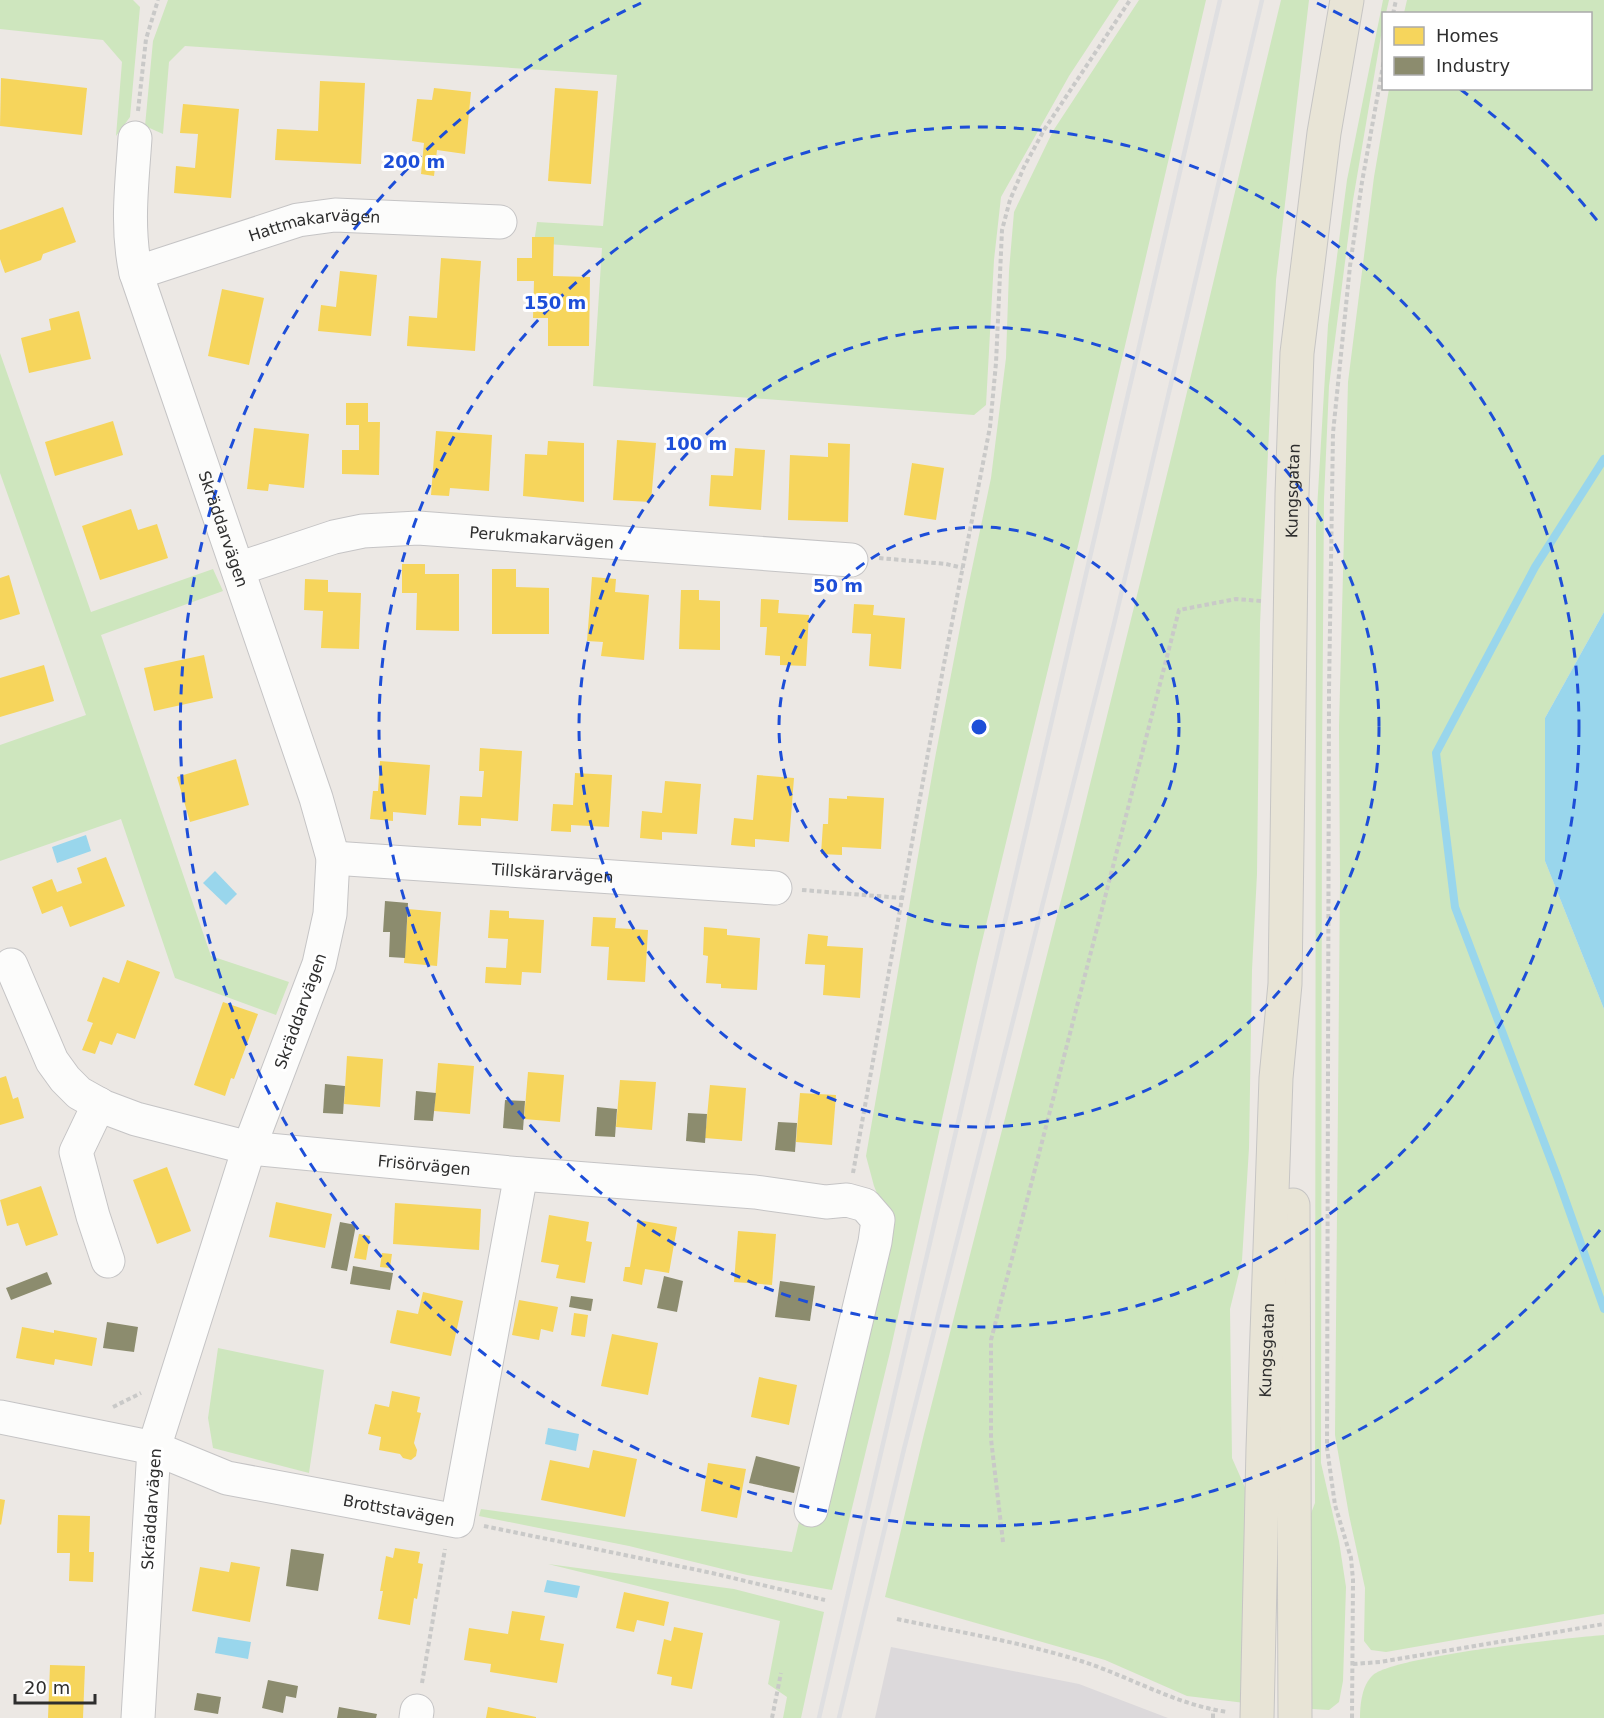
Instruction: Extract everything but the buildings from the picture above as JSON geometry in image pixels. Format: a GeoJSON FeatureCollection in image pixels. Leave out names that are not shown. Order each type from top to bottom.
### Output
{"type":"FeatureCollection","features":[{"type":"Feature","properties":{"kind":"main road","name":"Kungsgatan"},"geometry":{"type":"LineString","coordinates":[[1295,1718],[1293,1078],[1286,984],[1297,353],[1324,133],[1347,0]]}},
{"type":"Feature","properties":{"kind":"main road","name":"Kungsgatan"},"geometry":{"type":"LineString","coordinates":[[1257,1715],[1263,1436],[1276,1078],[1286,984]]}},
{"type":"Feature","properties":{"kind":"street","name":"Skräddarvägen"},"geometry":{"type":"LineString","coordinates":[[135,138],[129,219],[130,250],[136,273],[316,798],[333,858],[330,914],[319,964],[249,1148],[154,1448],[138,1718]]}},
{"type":"Feature","properties":{"kind":"street","name":"Hattmakarvägen"},"geometry":{"type":"LineString","coordinates":[[136,273],[298,220],[335,215],[364,215],[500,222]]}},
{"type":"Feature","properties":{"kind":"street","name":"Perukmakarvägen"},"geometry":{"type":"LineString","coordinates":[[238,569],[334,537],[363,531],[418,528],[851,560]]}},
{"type":"Feature","properties":{"kind":"street","name":"Tillskärarvägen"},"geometry":{"type":"LineString","coordinates":[[333,858],[775,888]]}},
{"type":"Feature","properties":{"kind":"street","name":"Frisörvägen"},"geometry":{"type":"LineString","coordinates":[[11,965],[52,1060],[64,1079],[79,1093],[136,1119],[249,1148],[521,1174],[755,1192],[826,1202],[847,1200]]}},
{"type":"Feature","properties":{"kind":"street"},"geometry":{"type":"LineString","coordinates":[[99,1104],[76,1152],[108,1261]]}},
{"type":"Feature","properties":{"kind":"street","name":"Brottstavägen"},"geometry":{"type":"LineString","coordinates":[[0,1417],[154,1448],[227,1478],[457,1521],[521,1174]]}},
{"type":"Feature","properties":{"kind":"street"},"geometry":{"type":"LineString","coordinates":[[811,1510],[875,1242],[878,1220],[865,1205],[847,1200]]}},
{"type":"Feature","properties":{"kind":"path"},"geometry":{"type":"LineString","coordinates":[[135,138],[146,39],[158,0]]}},
{"type":"Feature","properties":{"kind":"path"},"geometry":{"type":"LineString","coordinates":[[847,1200],[943,669],[990,427],[996,363],[1002,230],[1010,200],[1024,167],[1044,130],[1130,0]]}},
{"type":"Feature","properties":{"kind":"path"},"geometry":{"type":"LineString","coordinates":[[1352,1718],[1352,1569],[1347,1542],[1335,1504],[1327,1448],[1329,691],[1333,433],[1350,266],[1382,66]]}},
{"type":"Feature","properties":{"kind":"path"},"geometry":{"type":"LineString","coordinates":[[851,560],[887,558],[963,568]]}},
{"type":"Feature","properties":{"kind":"path"},"geometry":{"type":"LineString","coordinates":[[1003,1542],[991,1440],[991,1340],[1179,610],[1236,599],[1291,605]]}},
{"type":"Feature","properties":{"kind":"path"},"geometry":{"type":"LineString","coordinates":[[775,888],[902,898]]}},
{"type":"Feature","properties":{"kind":"path"},"geometry":{"type":"LineString","coordinates":[[105,1407],[116,1407],[151,1387],[172,1390]]}},
{"type":"Feature","properties":{"kind":"path"},"geometry":{"type":"LineString","coordinates":[[416,1714],[447,1539],[449,1530],[457,1521],[712,1573],[825,1600]]}},
{"type":"Feature","properties":{"kind":"path"},"geometry":{"type":"LineString","coordinates":[[897,1619],[1026,1646],[1077,1660],[1135,1681],[1180,1702],[1213,1710],[1257,1715]]}},
{"type":"Feature","properties":{"kind":"path"},"geometry":{"type":"LineString","coordinates":[[1353,1664],[1380,1662],[1604,1624]]}},
{"type":"Feature","properties":{"kind":"path"},"geometry":{"type":"LineString","coordinates":[[772,1718],[782,1672]]}},
{"type":"Feature","properties":{"kind":"path"},"geometry":{"type":"LineString","coordinates":[[1213,1710],[1213,1718]]}},
{"type":"Feature","properties":{"kind":"shaded area"},"geometry":{"type":"Polygon","coordinates":[[[891,1647],[1079,1684],[1168,1718],[875,1718],[891,1647]]]}},
{"type":"Feature","properties":{"kind":"green space"},"geometry":{"type":"Polygon","coordinates":[[[0,0],[133,0],[140,7],[130,117],[116,136],[122,62],[103,40],[0,29],[0,0]]]}},
{"type":"Feature","properties":{"kind":"green space"},"geometry":{"type":"Polygon","coordinates":[[[168,0],[1119,0],[1069,76],[1001,197],[994,260],[986,405],[974,415],[593,386],[602,248],[534,243],[537,222],[603,226],[617,75],[185,46],[169,62],[163,134],[145,126],[153,41],[168,0]]]}},
{"type":"Feature","properties":{"kind":"green space"},"geometry":{"type":"Polygon","coordinates":[[[1139,0],[1206,0],[1083,525],[977,962],[890,1352],[832,1590],[747,1575],[629,1546],[479,1516],[481,1509],[792,1552],[799,1522],[817,1525],[888,1220],[874,1186],[866,1156],[935,758],[991,478],[1006,358],[1014,212],[1053,131],[1139,0]]]}},
{"type":"Feature","properties":{"kind":"green space"},"geometry":{"type":"Polygon","coordinates":[[[1281,0],[1309,0],[1276,280],[1260,624],[1257,874],[1252,970],[1249,1148],[1242,1260],[1230,1309],[1232,1458],[1251,1501],[1245,1703],[1187,1696],[1105,1660],[885,1597],[924,1434],[1068,873],[1175,442],[1281,0]]]}},
{"type":"Feature","properties":{"kind":"green space"},"geometry":{"type":"Polygon","coordinates":[[[1383,0],[1389,0],[1386,12],[1382,12],[1382,30],[1353,200],[1329,386],[1324,499],[1321,1463],[1339,1541],[1346,1587],[1343,1681],[1339,1702],[1329,1710],[1312,1709],[1306,1705],[1306,1526],[1315,1503],[1316,526],[1328,325],[1347,180],[1383,0]]]}},
{"type":"Feature","properties":{"kind":"green space"},"geometry":{"type":"Polygon","coordinates":[[[1407,0],[1604,0],[1604,612],[1545,718],[1545,861],[1604,1009],[1604,1614],[1386,1652],[1371,1650],[1364,1641],[1365,1588],[1335,1435],[1340,882],[1339,726],[1348,382],[1374,177],[1389,90],[1592,90],[1592,12],[1404,12],[1407,0]]]}},
{"type":"Feature","properties":{"kind":"green space"},"geometry":{"type":"Polygon","coordinates":[[[0,353],[91,612],[213,569],[223,591],[101,635],[211,956],[289,982],[276,1015],[175,978],[121,819],[0,861],[0,745],[86,715],[0,473],[0,353]]]}},
{"type":"Feature","properties":{"kind":"green space"},"geometry":{"type":"Polygon","coordinates":[[[218,1348],[324,1370],[309,1473],[213,1448],[208,1418],[218,1348]]]}},
{"type":"Feature","properties":{"kind":"green space"},"geometry":{"type":"Polygon","coordinates":[[[548,1564],[734,1589],[824,1612],[801,1718],[783,1718],[787,1697],[768,1684],[780,1621],[548,1564]]]}},
{"type":"Feature","properties":{"kind":"green space"},"geometry":{"type":"Polygon","coordinates":[[[1604,1635],[1604,1718],[1360,1718],[1361,1701],[1366,1684],[1373,1675],[1388,1668],[1413,1661],[1483,1649],[1604,1635]]]}},
{"type":"Feature","properties":{"kind":"water"},"geometry":{"type":"Polygon","coordinates":[[[1604,612],[1604,1009],[1545,861],[1545,718],[1604,612]]]}},
{"type":"Feature","properties":{"kind":"water"},"geometry":{"type":"Polygon","coordinates":[[[86,835],[91,851],[57,863],[52,847],[86,835]]]}},
{"type":"Feature","properties":{"kind":"water"},"geometry":{"type":"Polygon","coordinates":[[[215,871],[237,894],[226,905],[203,883],[215,871]]]}},
{"type":"Feature","properties":{"kind":"water"},"geometry":{"type":"Polygon","coordinates":[[[548,1428],[579,1434],[576,1451],[545,1444],[548,1428]]]}},
{"type":"Feature","properties":{"kind":"water"},"geometry":{"type":"Polygon","coordinates":[[[547,1580],[580,1586],[577,1598],[544,1592],[547,1580]]]}},
{"type":"Feature","properties":{"kind":"water"},"geometry":{"type":"Polygon","coordinates":[[[218,1637],[251,1642],[248,1659],[215,1653],[218,1637]]]}},
{"type":"Feature","properties":{"kind":"waterway"},"geometry":{"type":"LineString","coordinates":[[1604,459],[1535,567],[1436,753],[1455,907],[1558,1179],[1604,1309]]}},
{"type":"Feature","properties":{"kind":"railway"},"geometry":{"type":"LineString","coordinates":[[819,1718],[1220,0]]}},
{"type":"Feature","properties":{"kind":"railway"},"geometry":{"type":"LineString","coordinates":[[839,1718],[904,1449],[1114,624],[1262,0]]}}]}
